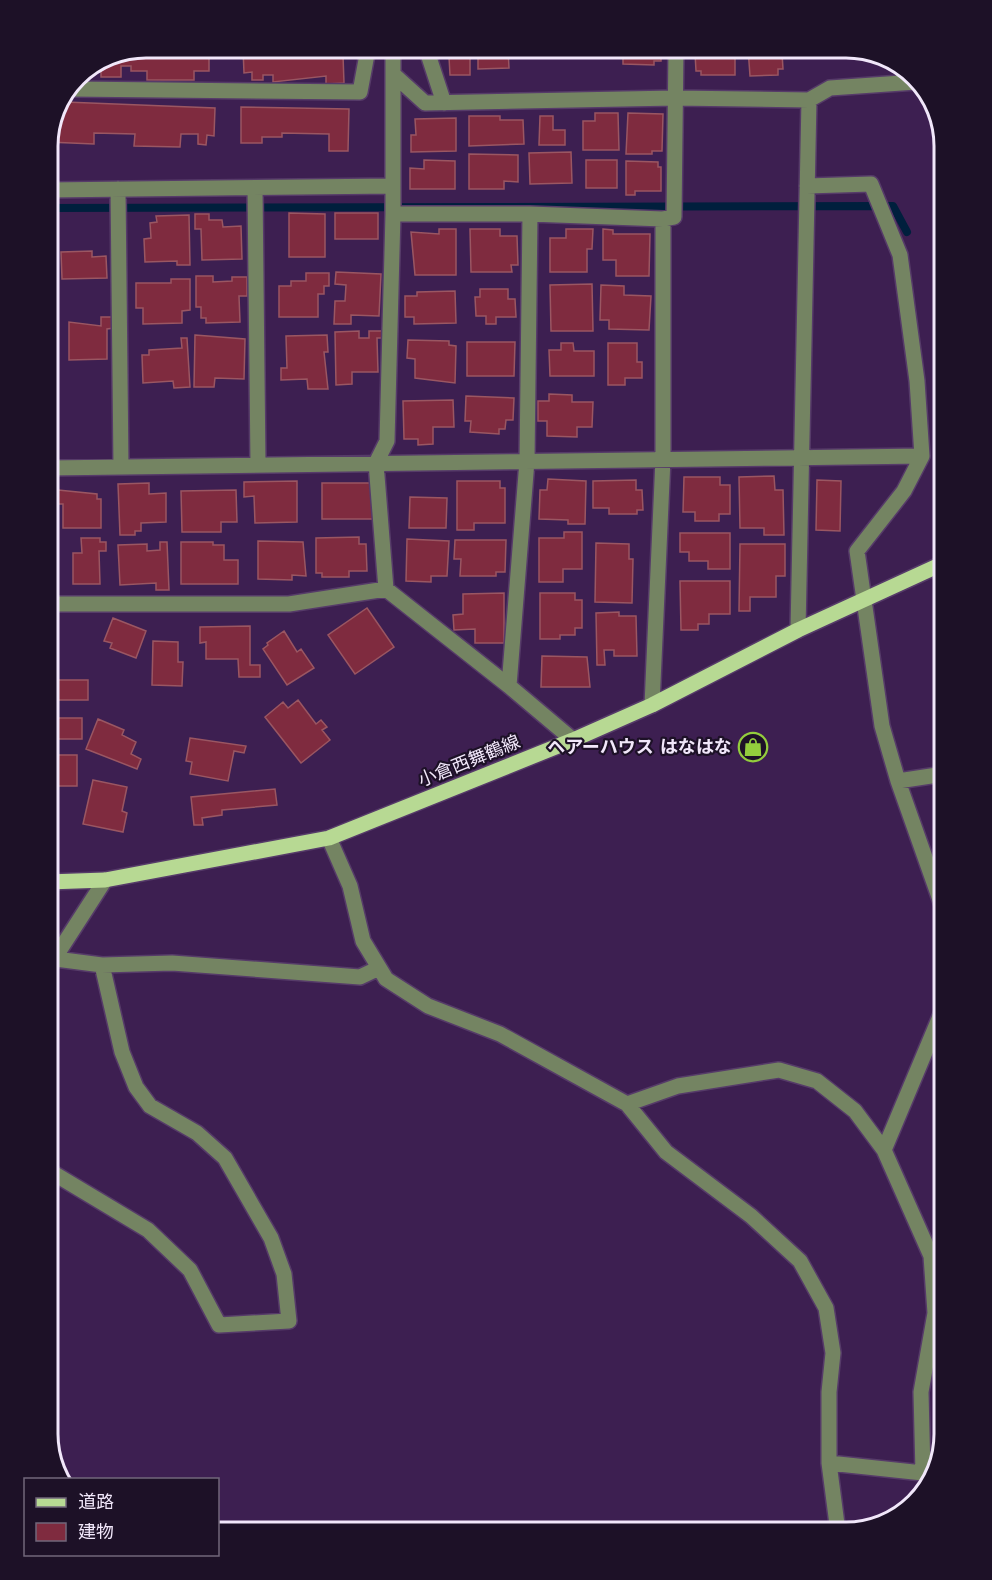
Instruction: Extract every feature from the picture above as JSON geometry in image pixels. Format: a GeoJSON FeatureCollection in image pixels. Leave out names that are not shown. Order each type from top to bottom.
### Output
{"type":"FeatureCollection","features":[{"type":"Feature","properties":{"kind":"main road","name":"小倉西舞鶴線"},"geometry":{"type":"LineString","coordinates":[[58,882],[105,880],[329,838],[573,740],[652,705],[798,630],[934,567]]}},
{"type":"Feature","properties":{"kind":"street"},"geometry":{"type":"LineString","coordinates":[[81,88],[360,92],[366,59]]}},
{"type":"Feature","properties":{"kind":"street"},"geometry":{"type":"LineString","coordinates":[[386,589],[376,463],[387,441],[393,214],[393,59]]}},
{"type":"Feature","properties":{"kind":"street"},"geometry":{"type":"LineString","coordinates":[[430,59],[444,103]]}},
{"type":"Feature","properties":{"kind":"street"},"geometry":{"type":"LineString","coordinates":[[393,214],[530,214],[663,219],[674,216],[676,59]]}},
{"type":"Feature","properties":{"kind":"street"},"geometry":{"type":"LineString","coordinates":[[393,74],[425,103],[675,98],[809,100],[830,88],[907,83]]}},
{"type":"Feature","properties":{"kind":"street"},"geometry":{"type":"LineString","coordinates":[[798,630],[809,100]]}},
{"type":"Feature","properties":{"kind":"street"},"geometry":{"type":"LineString","coordinates":[[807,186],[871,184],[900,255],[917,381],[922,456],[904,491],[857,551],[882,726],[898,781],[934,883]]}},
{"type":"Feature","properties":{"kind":"street"},"geometry":{"type":"LineString","coordinates":[[59,190],[393,186]]}},
{"type":"Feature","properties":{"kind":"street"},"geometry":{"type":"LineString","coordinates":[[255,188],[258,465]]}},
{"type":"Feature","properties":{"kind":"street"},"geometry":{"type":"LineString","coordinates":[[118,189],[121,467]]}},
{"type":"Feature","properties":{"kind":"street"},"geometry":{"type":"LineString","coordinates":[[509,686],[527,461],[530,214]]}},
{"type":"Feature","properties":{"kind":"street"},"geometry":{"type":"LineString","coordinates":[[652,705],[663,459],[663,219]]}},
{"type":"Feature","properties":{"kind":"street"},"geometry":{"type":"LineString","coordinates":[[59,468],[922,456]]}},
{"type":"Feature","properties":{"kind":"street"},"geometry":{"type":"LineString","coordinates":[[59,604],[289,604],[386,589],[509,686],[573,740]]}},
{"type":"Feature","properties":{"kind":"street"},"geometry":{"type":"LineString","coordinates":[[898,781],[934,776]]}},
{"type":"Feature","properties":{"kind":"street"},"geometry":{"type":"LineString","coordinates":[[329,838],[350,886],[363,941],[386,979],[428,1006],[500,1034],[627,1104],[666,1152],[751,1216],[800,1261],[826,1308],[833,1353],[829,1392],[829,1463],[837,1522]]}},
{"type":"Feature","properties":{"kind":"street"},"geometry":{"type":"LineString","coordinates":[[58,948],[105,880]]}},
{"type":"Feature","properties":{"kind":"street"},"geometry":{"type":"LineString","coordinates":[[58,960],[102,965],[172,963],[360,977],[379,968]]}},
{"type":"Feature","properties":{"kind":"street"},"geometry":{"type":"LineString","coordinates":[[58,1176],[148,1230],[190,1270],[219,1325],[289,1321],[284,1274],[271,1238],[225,1158],[197,1133],[150,1106],[136,1087],[122,1052],[102,965]]}},
{"type":"Feature","properties":{"kind":"street"},"geometry":{"type":"LineString","coordinates":[[884,1150],[934,1031]]}},
{"type":"Feature","properties":{"kind":"street"},"geometry":{"type":"LineString","coordinates":[[627,1104],[678,1086],[779,1070],[817,1080],[855,1111],[884,1150],[932,1256],[934,1294]]}},
{"type":"Feature","properties":{"kind":"street"},"geometry":{"type":"LineString","coordinates":[[927,1467],[921,1392],[934,1319]]}},
{"type":"Feature","properties":{"kind":"street"},"geometry":{"type":"LineString","coordinates":[[829,1463],[924,1474]]}},
{"type":"Feature","properties":{"kind":"building"},"geometry":{"type":"Polygon","coordinates":[[[135,59],[209,59],[209,71],[194,71],[194,80],[147,80],[147,71],[131,71],[131,66],[121,66],[121,77],[101,77],[102,70],[135,59]]]}},
{"type":"Feature","properties":{"kind":"building"},"geometry":{"type":"Polygon","coordinates":[[[243,59],[343,59],[344,83],[326,84],[326,76],[273,82],[273,75],[263,75],[263,80],[252,80],[252,72],[244,73],[243,59]]]}},
{"type":"Feature","properties":{"kind":"building"},"geometry":{"type":"Polygon","coordinates":[[[449,59],[470,59],[470,75],[450,75],[449,59]]]}},
{"type":"Feature","properties":{"kind":"building"},"geometry":{"type":"Polygon","coordinates":[[[478,59],[509,59],[509,68],[478,69],[478,59]]]}},
{"type":"Feature","properties":{"kind":"building"},"geometry":{"type":"Polygon","coordinates":[[[623,59],[661,59],[661,61],[654,61],[654,65],[623,64],[623,59]]]}},
{"type":"Feature","properties":{"kind":"building"},"geometry":{"type":"Polygon","coordinates":[[[695,59],[735,59],[735,75],[701,75],[701,71],[696,71],[695,59]]]}},
{"type":"Feature","properties":{"kind":"building"},"geometry":{"type":"Polygon","coordinates":[[[749,59],[782,59],[783,69],[778,69],[778,75],[750,76],[749,59]]]}},
{"type":"Feature","properties":{"kind":"building"},"geometry":{"type":"Polygon","coordinates":[[[71,102],[215,108],[214,136],[207,135],[206,145],[198,144],[198,134],[181,134],[180,147],[134,146],[135,134],[94,133],[94,144],[59,142],[61,123],[71,102]]]}},
{"type":"Feature","properties":{"kind":"building"},"geometry":{"type":"Polygon","coordinates":[[[241,107],[349,109],[348,151],[329,151],[329,134],[282,133],[282,137],[262,137],[262,143],[241,143],[241,107]]]}},
{"type":"Feature","properties":{"kind":"building"},"geometry":{"type":"Polygon","coordinates":[[[595,113],[618,113],[619,150],[583,150],[583,121],[595,121],[595,113]]]}},
{"type":"Feature","properties":{"kind":"building"},"geometry":{"type":"Polygon","coordinates":[[[628,113],[663,114],[662,151],[652,151],[652,154],[626,154],[628,113]]]}},
{"type":"Feature","properties":{"kind":"building"},"geometry":{"type":"Polygon","coordinates":[[[469,116],[500,116],[500,120],[523,120],[524,144],[469,146],[469,116]]]}},
{"type":"Feature","properties":{"kind":"building"},"geometry":{"type":"Polygon","coordinates":[[[540,116],[553,116],[553,130],[565,130],[565,145],[539,145],[540,116]]]}},
{"type":"Feature","properties":{"kind":"building"},"geometry":{"type":"Polygon","coordinates":[[[456,118],[456,151],[411,152],[411,135],[416,135],[415,119],[456,118]]]}},
{"type":"Feature","properties":{"kind":"building"},"geometry":{"type":"Polygon","coordinates":[[[571,152],[572,183],[530,184],[529,153],[571,152]]]}},
{"type":"Feature","properties":{"kind":"building"},"geometry":{"type":"Polygon","coordinates":[[[469,154],[518,155],[518,182],[504,181],[504,189],[469,189],[469,154]]]}},
{"type":"Feature","properties":{"kind":"building"},"geometry":{"type":"Polygon","coordinates":[[[424,160],[455,161],[455,189],[410,189],[410,168],[424,169],[424,160]]]}},
{"type":"Feature","properties":{"kind":"building"},"geometry":{"type":"Polygon","coordinates":[[[586,160],[617,160],[617,188],[586,188],[586,160]]]}},
{"type":"Feature","properties":{"kind":"building"},"geometry":{"type":"Polygon","coordinates":[[[626,161],[658,162],[658,167],[661,167],[661,191],[635,191],[635,195],[626,195],[626,161]]]}},
{"type":"Feature","properties":{"kind":"building"},"geometry":{"type":"Polygon","coordinates":[[[289,213],[325,214],[325,257],[289,257],[289,213]]]}},
{"type":"Feature","properties":{"kind":"building"},"geometry":{"type":"Polygon","coordinates":[[[335,213],[378,213],[378,239],[335,239],[335,213]]]}},
{"type":"Feature","properties":{"kind":"building"},"geometry":{"type":"Polygon","coordinates":[[[195,214],[209,214],[209,220],[222,220],[223,227],[241,226],[242,259],[202,260],[201,229],[195,229],[195,214]]]}},
{"type":"Feature","properties":{"kind":"building"},"geometry":{"type":"Polygon","coordinates":[[[189,215],[190,265],[177,265],[177,261],[145,262],[144,239],[151,238],[150,223],[157,222],[156,216],[189,215]]]}},
{"type":"Feature","properties":{"kind":"building"},"geometry":{"type":"Polygon","coordinates":[[[439,229],[456,229],[456,275],[415,275],[411,232],[439,234],[439,229]]]}},
{"type":"Feature","properties":{"kind":"building"},"geometry":{"type":"Polygon","coordinates":[[[470,229],[500,229],[500,236],[517,236],[518,265],[511,265],[512,272],[471,272],[470,229]]]}},
{"type":"Feature","properties":{"kind":"building"},"geometry":{"type":"Polygon","coordinates":[[[566,229],[593,229],[592,249],[587,249],[587,272],[550,272],[550,238],[566,238],[566,229]]]}},
{"type":"Feature","properties":{"kind":"building"},"geometry":{"type":"Polygon","coordinates":[[[603,229],[613,230],[613,234],[650,234],[649,276],[616,276],[616,260],[603,260],[603,229]]]}},
{"type":"Feature","properties":{"kind":"building"},"geometry":{"type":"Polygon","coordinates":[[[92,251],[92,257],[106,256],[107,278],[62,279],[61,252],[92,251]]]}},
{"type":"Feature","properties":{"kind":"building"},"geometry":{"type":"Polygon","coordinates":[[[336,272],[381,274],[379,316],[351,315],[351,324],[334,324],[335,301],[345,301],[346,285],[335,284],[336,272]]]}},
{"type":"Feature","properties":{"kind":"building"},"geometry":{"type":"Polygon","coordinates":[[[306,273],[329,273],[329,286],[324,286],[324,294],[318,294],[318,317],[279,317],[279,286],[291,286],[291,281],[306,281],[306,273]]]}},
{"type":"Feature","properties":{"kind":"building"},"geometry":{"type":"Polygon","coordinates":[[[196,276],[213,276],[213,282],[232,281],[232,277],[247,277],[247,296],[239,296],[240,322],[206,323],[206,318],[201,318],[201,307],[196,307],[196,276]]]}},
{"type":"Feature","properties":{"kind":"building"},"geometry":{"type":"Polygon","coordinates":[[[171,279],[190,279],[190,310],[182,311],[182,323],[143,324],[143,308],[136,308],[136,283],[171,283],[171,279]]]}},
{"type":"Feature","properties":{"kind":"building"},"geometry":{"type":"Polygon","coordinates":[[[592,284],[593,331],[551,331],[550,285],[592,284]]]}},
{"type":"Feature","properties":{"kind":"building"},"geometry":{"type":"Polygon","coordinates":[[[601,285],[624,286],[624,295],[651,296],[649,330],[609,329],[609,320],[600,320],[601,285]]]}},
{"type":"Feature","properties":{"kind":"building"},"geometry":{"type":"Polygon","coordinates":[[[480,289],[508,289],[508,299],[515,299],[516,317],[496,317],[496,324],[486,324],[486,316],[476,316],[475,297],[480,297],[480,289]]]}},
{"type":"Feature","properties":{"kind":"building"},"geometry":{"type":"Polygon","coordinates":[[[455,291],[456,323],[414,324],[414,317],[405,317],[405,296],[417,296],[417,292],[455,291]]]}},
{"type":"Feature","properties":{"kind":"building"},"geometry":{"type":"Polygon","coordinates":[[[101,317],[114,317],[114,328],[107,329],[107,359],[69,360],[69,322],[101,326],[101,317]]]}},
{"type":"Feature","properties":{"kind":"building"},"geometry":{"type":"Polygon","coordinates":[[[359,331],[359,338],[369,338],[369,331],[382,331],[382,338],[377,338],[378,372],[352,372],[352,384],[336,385],[335,332],[359,331]]]}},
{"type":"Feature","properties":{"kind":"building"},"geometry":{"type":"Polygon","coordinates":[[[195,335],[245,339],[244,379],[215,378],[214,387],[194,387],[195,335]]]}},
{"type":"Feature","properties":{"kind":"building"},"geometry":{"type":"Polygon","coordinates":[[[327,335],[328,352],[324,352],[328,389],[308,389],[307,379],[281,380],[281,368],[287,368],[286,336],[327,335]]]}},
{"type":"Feature","properties":{"kind":"building"},"geometry":{"type":"Polygon","coordinates":[[[181,338],[187,338],[190,387],[174,388],[173,381],[143,383],[142,355],[149,355],[149,350],[182,348],[181,338]]]}},
{"type":"Feature","properties":{"kind":"building"},"geometry":{"type":"Polygon","coordinates":[[[408,340],[449,341],[449,345],[456,346],[455,383],[415,378],[415,359],[407,358],[408,340]]]}},
{"type":"Feature","properties":{"kind":"building"},"geometry":{"type":"Polygon","coordinates":[[[467,342],[515,342],[514,376],[467,376],[467,342]]]}},
{"type":"Feature","properties":{"kind":"building"},"geometry":{"type":"Polygon","coordinates":[[[561,343],[573,343],[574,351],[594,351],[594,376],[550,376],[549,350],[561,350],[561,343]]]}},
{"type":"Feature","properties":{"kind":"building"},"geometry":{"type":"Polygon","coordinates":[[[608,343],[637,343],[637,362],[642,362],[642,378],[625,378],[625,385],[608,385],[608,343]]]}},
{"type":"Feature","properties":{"kind":"building"},"geometry":{"type":"Polygon","coordinates":[[[549,394],[572,395],[572,402],[593,402],[592,427],[577,427],[577,437],[547,436],[547,421],[538,421],[538,401],[549,401],[549,394]]]}},
{"type":"Feature","properties":{"kind":"building"},"geometry":{"type":"Polygon","coordinates":[[[466,396],[514,398],[513,420],[506,420],[505,429],[499,429],[499,434],[470,432],[471,421],[465,421],[466,396]]]}},
{"type":"Feature","properties":{"kind":"building"},"geometry":{"type":"Polygon","coordinates":[[[453,400],[454,427],[433,427],[433,444],[418,445],[418,439],[404,439],[403,401],[453,400]]]}},
{"type":"Feature","properties":{"kind":"building"},"geometry":{"type":"Polygon","coordinates":[[[774,476],[775,490],[783,490],[784,535],[764,535],[764,528],[740,528],[739,477],[774,476]]]}},
{"type":"Feature","properties":{"kind":"building"},"geometry":{"type":"Polygon","coordinates":[[[684,477],[720,477],[720,485],[730,485],[730,514],[719,514],[719,521],[695,521],[695,512],[683,512],[684,477]]]}},
{"type":"Feature","properties":{"kind":"building"},"geometry":{"type":"Polygon","coordinates":[[[548,479],[586,481],[585,524],[568,524],[568,520],[539,519],[540,490],[547,490],[548,479]]]}},
{"type":"Feature","properties":{"kind":"building"},"geometry":{"type":"Polygon","coordinates":[[[636,480],[636,490],[642,490],[643,510],[637,510],[637,514],[609,514],[609,508],[593,508],[593,481],[636,480]]]}},
{"type":"Feature","properties":{"kind":"building"},"geometry":{"type":"Polygon","coordinates":[[[817,480],[841,481],[840,531],[816,530],[817,480]]]}},
{"type":"Feature","properties":{"kind":"building"},"geometry":{"type":"Polygon","coordinates":[[[297,481],[297,522],[255,523],[254,496],[244,497],[244,482],[297,481]]]}},
{"type":"Feature","properties":{"kind":"building"},"geometry":{"type":"Polygon","coordinates":[[[457,481],[500,481],[500,488],[505,488],[505,523],[474,523],[474,530],[457,530],[457,481]]]}},
{"type":"Feature","properties":{"kind":"building"},"geometry":{"type":"Polygon","coordinates":[[[149,483],[149,494],[166,493],[166,522],[141,523],[141,531],[135,531],[135,535],[120,535],[118,484],[149,483]]]}},
{"type":"Feature","properties":{"kind":"building"},"geometry":{"type":"Polygon","coordinates":[[[322,483],[375,483],[375,519],[322,519],[322,483]]]}},
{"type":"Feature","properties":{"kind":"building"},"geometry":{"type":"Polygon","coordinates":[[[59,490],[97,494],[97,499],[101,499],[101,528],[63,528],[63,504],[59,504],[59,490]]]}},
{"type":"Feature","properties":{"kind":"building"},"geometry":{"type":"Polygon","coordinates":[[[236,490],[237,522],[221,522],[221,532],[182,532],[181,491],[236,490]]]}},
{"type":"Feature","properties":{"kind":"building"},"geometry":{"type":"Polygon","coordinates":[[[410,497],[447,498],[446,528],[409,528],[410,497]]]}},
{"type":"Feature","properties":{"kind":"building"},"geometry":{"type":"Polygon","coordinates":[[[564,532],[582,532],[582,569],[563,569],[563,582],[539,582],[539,538],[564,538],[564,532]]]}},
{"type":"Feature","properties":{"kind":"building"},"geometry":{"type":"Polygon","coordinates":[[[680,533],[730,533],[730,569],[708,569],[708,561],[689,561],[689,552],[680,552],[680,533]]]}},
{"type":"Feature","properties":{"kind":"building"},"geometry":{"type":"Polygon","coordinates":[[[359,537],[359,544],[366,544],[367,571],[349,571],[349,577],[322,577],[322,573],[316,573],[316,538],[359,537]]]}},
{"type":"Feature","properties":{"kind":"building"},"geometry":{"type":"Polygon","coordinates":[[[81,538],[100,538],[100,542],[106,542],[106,551],[99,551],[100,584],[73,584],[73,553],[82,553],[81,538]]]}},
{"type":"Feature","properties":{"kind":"building"},"geometry":{"type":"Polygon","coordinates":[[[407,539],[449,541],[447,576],[431,576],[431,582],[406,581],[407,539]]]}},
{"type":"Feature","properties":{"kind":"building"},"geometry":{"type":"Polygon","coordinates":[[[455,540],[506,540],[505,572],[496,572],[496,576],[460,576],[461,559],[454,559],[455,540]]]}},
{"type":"Feature","properties":{"kind":"building"},"geometry":{"type":"Polygon","coordinates":[[[258,541],[303,542],[306,576],[292,575],[292,580],[258,579],[258,541]]]}},
{"type":"Feature","properties":{"kind":"building"},"geometry":{"type":"Polygon","coordinates":[[[160,542],[167,542],[169,590],[156,590],[156,583],[120,585],[118,545],[147,544],[147,551],[160,550],[160,542]]]}},
{"type":"Feature","properties":{"kind":"building"},"geometry":{"type":"Polygon","coordinates":[[[181,542],[213,542],[213,545],[224,545],[224,560],[238,560],[238,584],[181,584],[181,542]]]}},
{"type":"Feature","properties":{"kind":"building"},"geometry":{"type":"Polygon","coordinates":[[[596,543],[629,544],[629,559],[633,559],[632,603],[595,602],[596,543]]]}},
{"type":"Feature","properties":{"kind":"building"},"geometry":{"type":"Polygon","coordinates":[[[740,544],[785,544],[785,576],[776,576],[776,597],[750,597],[750,611],[739,611],[740,544]]]}},
{"type":"Feature","properties":{"kind":"building"},"geometry":{"type":"Polygon","coordinates":[[[680,581],[730,581],[730,614],[709,614],[709,624],[698,624],[698,630],[681,630],[680,581]]]}},
{"type":"Feature","properties":{"kind":"building"},"geometry":{"type":"Polygon","coordinates":[[[504,593],[504,643],[475,643],[475,629],[454,630],[453,615],[463,614],[463,594],[504,593]]]}},
{"type":"Feature","properties":{"kind":"building"},"geometry":{"type":"Polygon","coordinates":[[[540,593],[575,593],[575,600],[582,600],[582,628],[575,628],[575,635],[560,635],[560,639],[540,639],[540,593]]]}},
{"type":"Feature","properties":{"kind":"building"},"geometry":{"type":"Polygon","coordinates":[[[367,608],[394,647],[355,674],[328,635],[367,608]]]}},
{"type":"Feature","properties":{"kind":"building"},"geometry":{"type":"Polygon","coordinates":[[[619,612],[619,616],[636,616],[637,656],[614,656],[614,650],[604,650],[605,665],[597,665],[596,613],[619,612]]]}},
{"type":"Feature","properties":{"kind":"building"},"geometry":{"type":"Polygon","coordinates":[[[113,618],[146,631],[136,658],[110,648],[112,643],[104,641],[113,618]]]}},
{"type":"Feature","properties":{"kind":"building"},"geometry":{"type":"Polygon","coordinates":[[[250,626],[250,665],[260,665],[260,677],[239,677],[238,659],[206,659],[206,642],[200,643],[200,627],[250,626]]]}},
{"type":"Feature","properties":{"kind":"building"},"geometry":{"type":"Polygon","coordinates":[[[284,631],[297,652],[301,649],[314,668],[287,685],[263,649],[268,645],[267,643],[284,631]]]}},
{"type":"Feature","properties":{"kind":"building"},"geometry":{"type":"Polygon","coordinates":[[[153,641],[178,642],[178,662],[183,662],[182,686],[152,685],[153,641]]]}},
{"type":"Feature","properties":{"kind":"building"},"geometry":{"type":"Polygon","coordinates":[[[542,656],[587,657],[590,687],[541,687],[542,656]]]}},
{"type":"Feature","properties":{"kind":"building"},"geometry":{"type":"Polygon","coordinates":[[[59,680],[88,680],[88,700],[59,700],[59,680]]]}},
{"type":"Feature","properties":{"kind":"building"},"geometry":{"type":"Polygon","coordinates":[[[298,700],[316,724],[321,720],[327,727],[322,730],[330,740],[301,763],[265,717],[283,702],[288,708],[298,700]]]}},
{"type":"Feature","properties":{"kind":"building"},"geometry":{"type":"Polygon","coordinates":[[[59,718],[82,718],[82,739],[59,739],[59,718]]]}},
{"type":"Feature","properties":{"kind":"building"},"geometry":{"type":"Polygon","coordinates":[[[98,719],[124,730],[122,735],[136,742],[131,754],[141,759],[137,769],[86,749],[98,719]]]}},
{"type":"Feature","properties":{"kind":"building"},"geometry":{"type":"Polygon","coordinates":[[[190,738],[246,746],[244,753],[234,751],[228,781],[190,774],[192,762],[186,761],[190,738]]]}},
{"type":"Feature","properties":{"kind":"building"},"geometry":{"type":"Polygon","coordinates":[[[59,755],[77,755],[77,786],[59,786],[59,755]]]}},
{"type":"Feature","properties":{"kind":"building"},"geometry":{"type":"Polygon","coordinates":[[[93,780],[127,787],[122,811],[127,813],[123,832],[83,824],[93,780]]]}},
{"type":"Feature","properties":{"kind":"building"},"geometry":{"type":"Polygon","coordinates":[[[275,789],[277,805],[222,810],[222,815],[202,818],[203,825],[194,825],[191,797],[275,789]]]}},
{"type":"Feature","properties":{"kind":"waterway"},"geometry":{"type":"LineString","coordinates":[[59,208],[893,206],[907,232]]}},
{"type":"Feature","properties":{"kind":"place","name":"ヘアーハウス はなはな"},"geometry":{"type":"Point","coordinates":[753,747]}}]}
